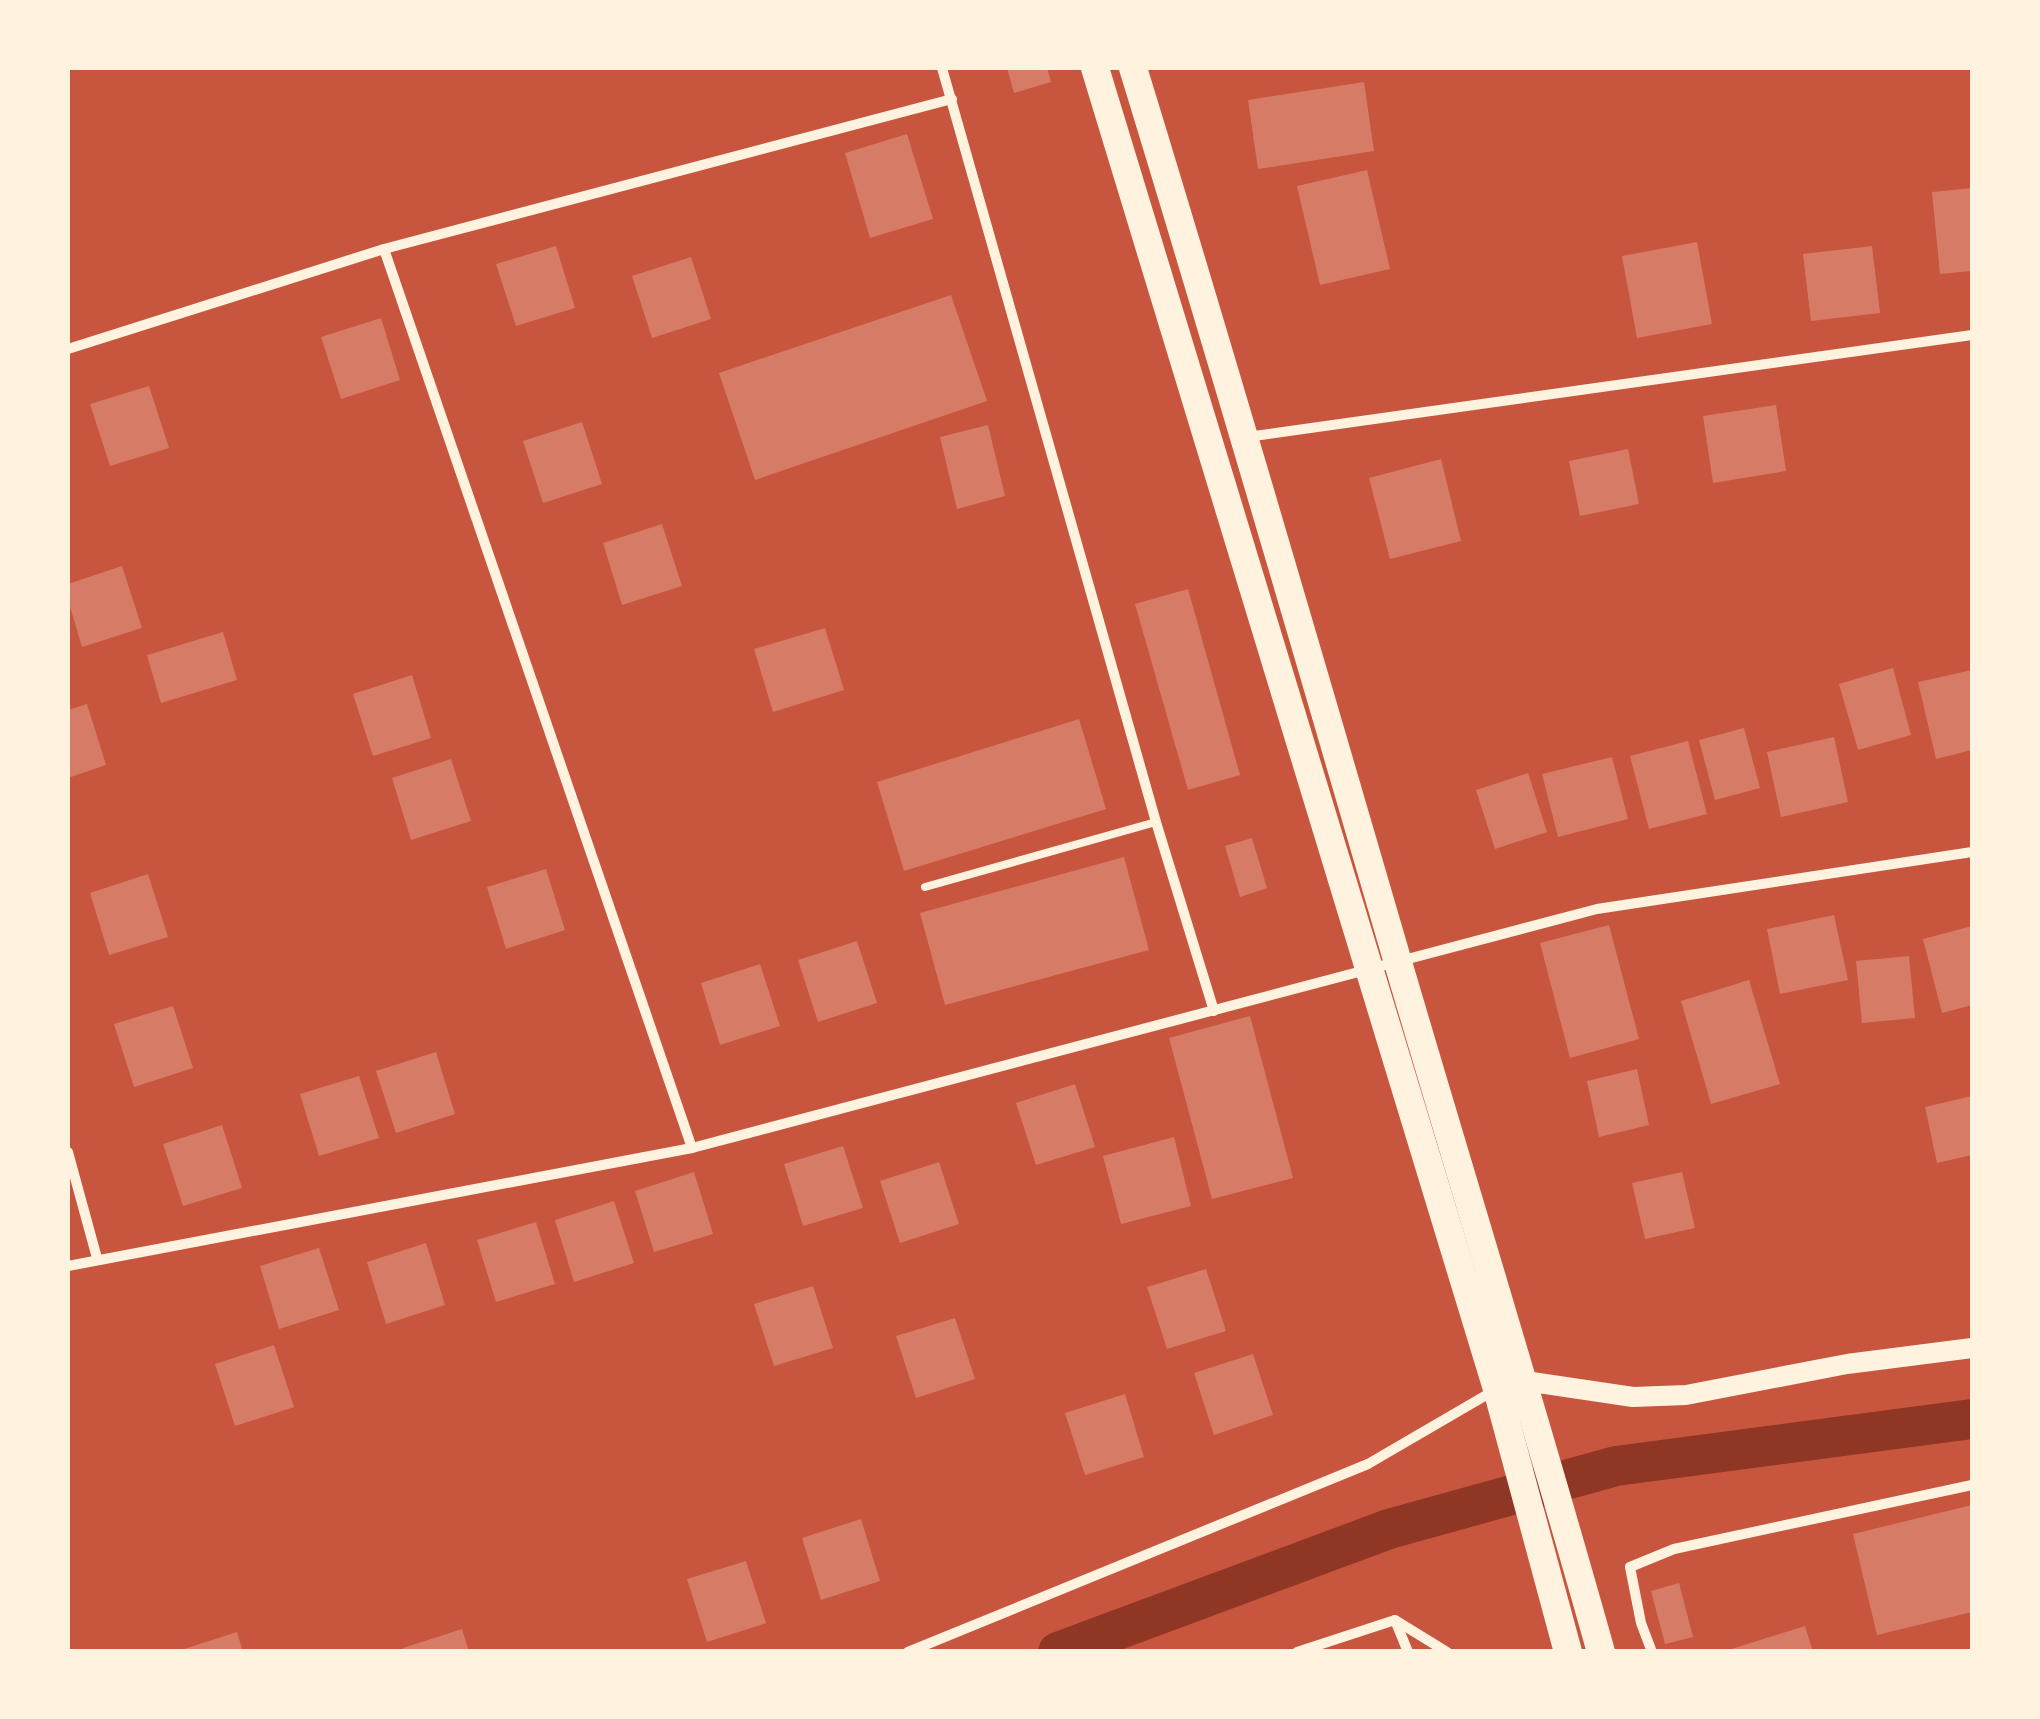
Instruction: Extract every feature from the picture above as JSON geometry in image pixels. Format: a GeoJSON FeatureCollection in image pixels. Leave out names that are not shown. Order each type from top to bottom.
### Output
{"type":"FeatureCollection","features":[{"type":"Feature","properties":{"kind":"highway"},"geometry":{"type":"LineString","coordinates":[[1096,68],[1370,970],[1511,1385],[1544,1444],[1602,1652]]}},
{"type":"Feature","properties":{"kind":"highway"},"geometry":{"type":"LineString","coordinates":[[1132,68],[1246,437],[1398,962],[1511,1385],[1514,1452],[1568,1652]]}},
{"type":"Feature","properties":{"kind":"main road"},"geometry":{"type":"LineString","coordinates":[[1511,1385],[1633,1396],[1686,1395],[1847,1364],[1972,1348]]}},
{"type":"Feature","properties":{"kind":"street"},"geometry":{"type":"LineString","coordinates":[[942,68],[1156,822],[1214,1011]]}},
{"type":"Feature","properties":{"kind":"street"},"geometry":{"type":"LineString","coordinates":[[68,349],[384,249],[952,99]]}},
{"type":"Feature","properties":{"kind":"street"},"geometry":{"type":"LineString","coordinates":[[384,249],[692,1148]]}},
{"type":"Feature","properties":{"kind":"street"},"geometry":{"type":"LineString","coordinates":[[1246,437],[1972,335]]}},
{"type":"Feature","properties":{"kind":"street"},"geometry":{"type":"LineString","coordinates":[[68,1266],[692,1148],[1596,909],[1972,852]]}},
{"type":"Feature","properties":{"kind":"street"},"geometry":{"type":"LineString","coordinates":[[68,1152],[97,1258]]}},
{"type":"Feature","properties":{"kind":"street"},"geometry":{"type":"LineString","coordinates":[[908,1652],[1368,1464],[1511,1385]]}},
{"type":"Feature","properties":{"kind":"street"},"geometry":{"type":"LineString","coordinates":[[1652,1652],[1640,1622],[1630,1567],[1674,1549],[1972,1485]]}},
{"type":"Feature","properties":{"kind":"street"},"geometry":{"type":"LineString","coordinates":[[1395,1620],[1408,1652]]}},
{"type":"Feature","properties":{"kind":"street"},"geometry":{"type":"LineString","coordinates":[[1297,1652],[1395,1620],[1448,1652]]}},
{"type":"Feature","properties":{"kind":"lane"},"geometry":{"type":"LineString","coordinates":[[925,888],[1156,822]]}},
{"type":"Feature","properties":{"kind":"building"},"geometry":{"type":"Polygon","coordinates":[[[1007,68],[1047,68],[1051,82],[1014,93],[1007,68]]]}},
{"type":"Feature","properties":{"kind":"building"},"geometry":{"type":"Polygon","coordinates":[[[1364,82],[1374,151],[1258,169],[1248,100],[1364,82]]]}},
{"type":"Feature","properties":{"kind":"building"},"geometry":{"type":"Polygon","coordinates":[[[907,134],[933,219],[870,238],[845,153],[907,134]]]}},
{"type":"Feature","properties":{"kind":"building"},"geometry":{"type":"Polygon","coordinates":[[[1367,170],[1390,269],[1320,285],[1297,186],[1367,170]]]}},
{"type":"Feature","properties":{"kind":"building"},"geometry":{"type":"Polygon","coordinates":[[[1972,188],[1972,271],[1940,274],[1932,192],[1972,188]]]}},
{"type":"Feature","properties":{"kind":"building"},"geometry":{"type":"Polygon","coordinates":[[[1697,242],[1712,324],[1637,338],[1622,256],[1697,242]]]}},
{"type":"Feature","properties":{"kind":"building"},"geometry":{"type":"Polygon","coordinates":[[[556,246],[575,308],[516,326],[496,264],[556,246]]]}},
{"type":"Feature","properties":{"kind":"building"},"geometry":{"type":"Polygon","coordinates":[[[1872,246],[1880,313],[1811,321],[1803,254],[1872,246]]]}},
{"type":"Feature","properties":{"kind":"building"},"geometry":{"type":"Polygon","coordinates":[[[691,257],[711,319],[652,338],[632,276],[691,257]]]}},
{"type":"Feature","properties":{"kind":"building"},"geometry":{"type":"Polygon","coordinates":[[[951,295],[987,401],[755,480],[719,373],[951,295]]]}},
{"type":"Feature","properties":{"kind":"building"},"geometry":{"type":"Polygon","coordinates":[[[381,318],[400,380],[341,399],[321,337],[381,318]]]}},
{"type":"Feature","properties":{"kind":"building"},"geometry":{"type":"Polygon","coordinates":[[[149,386],[169,448],[110,466],[90,404],[149,386]]]}},
{"type":"Feature","properties":{"kind":"building"},"geometry":{"type":"Polygon","coordinates":[[[1776,405],[1786,471],[1713,483],[1703,416],[1776,405]]]}},
{"type":"Feature","properties":{"kind":"building"},"geometry":{"type":"Polygon","coordinates":[[[582,422],[602,484],[543,503],[523,441],[582,422]]]}},
{"type":"Feature","properties":{"kind":"building"},"geometry":{"type":"Polygon","coordinates":[[[988,425],[1005,496],[957,509],[940,437],[988,425]]]}},
{"type":"Feature","properties":{"kind":"building"},"geometry":{"type":"Polygon","coordinates":[[[1628,449],[1639,504],[1580,516],[1569,461],[1628,449]]]}},
{"type":"Feature","properties":{"kind":"building"},"geometry":{"type":"Polygon","coordinates":[[[1441,459],[1461,541],[1390,559],[1369,478],[1441,459]]]}},
{"type":"Feature","properties":{"kind":"building"},"geometry":{"type":"Polygon","coordinates":[[[662,524],[682,586],[622,605],[603,543],[662,524]]]}},
{"type":"Feature","properties":{"kind":"building"},"geometry":{"type":"Polygon","coordinates":[[[122,566],[142,628],[82,647],[68,600],[68,584],[122,566]]]}},
{"type":"Feature","properties":{"kind":"building"},"geometry":{"type":"Polygon","coordinates":[[[1188,589],[1240,775],[1188,790],[1135,604],[1188,589]]]}},
{"type":"Feature","properties":{"kind":"building"},"geometry":{"type":"Polygon","coordinates":[[[825,628],[844,690],[773,712],[754,649],[825,628]]]}},
{"type":"Feature","properties":{"kind":"building"},"geometry":{"type":"Polygon","coordinates":[[[223,632],[237,680],[161,703],[147,655],[223,632]]]}},
{"type":"Feature","properties":{"kind":"building"},"geometry":{"type":"Polygon","coordinates":[[[1893,668],[1911,735],[1858,750],[1839,684],[1893,668]]]}},
{"type":"Feature","properties":{"kind":"building"},"geometry":{"type":"Polygon","coordinates":[[[1972,670],[1972,750],[1936,759],[1918,682],[1972,670]]]}},
{"type":"Feature","properties":{"kind":"building"},"geometry":{"type":"Polygon","coordinates":[[[412,675],[431,738],[373,756],[353,694],[412,675]]]}},
{"type":"Feature","properties":{"kind":"building"},"geometry":{"type":"Polygon","coordinates":[[[87,704],[106,765],[68,778],[68,710],[87,704]]]}},
{"type":"Feature","properties":{"kind":"building"},"geometry":{"type":"Polygon","coordinates":[[[1079,719],[1106,809],[904,871],[877,782],[1079,719]]]}},
{"type":"Feature","properties":{"kind":"building"},"geometry":{"type":"Polygon","coordinates":[[[1744,728],[1760,788],[1715,800],[1699,740],[1744,728]]]}},
{"type":"Feature","properties":{"kind":"building"},"geometry":{"type":"Polygon","coordinates":[[[1834,737],[1848,802],[1781,817],[1767,752],[1834,737]]]}},
{"type":"Feature","properties":{"kind":"building"},"geometry":{"type":"Polygon","coordinates":[[[1688,741],[1707,814],[1649,829],[1630,756],[1688,741]]]}},
{"type":"Feature","properties":{"kind":"building"},"geometry":{"type":"Polygon","coordinates":[[[1612,757],[1628,819],[1558,837],[1542,774],[1612,757]]]}},
{"type":"Feature","properties":{"kind":"building"},"geometry":{"type":"Polygon","coordinates":[[[451,759],[471,821],[411,840],[392,778],[451,759]]]}},
{"type":"Feature","properties":{"kind":"building"},"geometry":{"type":"Polygon","coordinates":[[[1528,773],[1547,832],[1495,849],[1476,790],[1528,773]]]}},
{"type":"Feature","properties":{"kind":"building"},"geometry":{"type":"Polygon","coordinates":[[[1252,838],[1267,888],[1240,897],[1225,846],[1252,838]]]}},
{"type":"Feature","properties":{"kind":"building"},"geometry":{"type":"Polygon","coordinates":[[[1124,857],[1149,950],[945,1005],[920,913],[1124,857]]]}},
{"type":"Feature","properties":{"kind":"building"},"geometry":{"type":"Polygon","coordinates":[[[546,869],[565,930],[506,949],[487,887],[546,869]]]}},
{"type":"Feature","properties":{"kind":"building"},"geometry":{"type":"Polygon","coordinates":[[[148,874],[168,937],[109,955],[90,893],[148,874]]]}},
{"type":"Feature","properties":{"kind":"building"},"geometry":{"type":"Polygon","coordinates":[[[1834,915],[1848,980],[1780,994],[1767,929],[1834,915]]]}},
{"type":"Feature","properties":{"kind":"building"},"geometry":{"type":"Polygon","coordinates":[[[1609,925],[1639,1039],[1570,1058],[1540,943],[1609,925]]]}},
{"type":"Feature","properties":{"kind":"building"},"geometry":{"type":"Polygon","coordinates":[[[1972,926],[1972,1005],[1942,1013],[1923,939],[1972,926]]]}},
{"type":"Feature","properties":{"kind":"building"},"geometry":{"type":"Polygon","coordinates":[[[857,941],[877,1003],[818,1022],[798,960],[857,941]]]}},
{"type":"Feature","properties":{"kind":"building"},"geometry":{"type":"Polygon","coordinates":[[[1909,956],[1915,1018],[1862,1023],[1856,961],[1909,956]]]}},
{"type":"Feature","properties":{"kind":"building"},"geometry":{"type":"Polygon","coordinates":[[[760,964],[780,1026],[720,1045],[701,983],[760,964]]]}},
{"type":"Feature","properties":{"kind":"building"},"geometry":{"type":"Polygon","coordinates":[[[1749,980],[1780,1084],[1711,1104],[1681,1001],[1749,980]]]}},
{"type":"Feature","properties":{"kind":"building"},"geometry":{"type":"Polygon","coordinates":[[[173,1006],[193,1068],[134,1087],[114,1024],[173,1006]]]}},
{"type":"Feature","properties":{"kind":"building"},"geometry":{"type":"Polygon","coordinates":[[[1250,1016],[1293,1178],[1212,1199],[1169,1038],[1250,1016]]]}},
{"type":"Feature","properties":{"kind":"building"},"geometry":{"type":"Polygon","coordinates":[[[436,1052],[455,1114],[396,1133],[376,1071],[436,1052]]]}},
{"type":"Feature","properties":{"kind":"building"},"geometry":{"type":"Polygon","coordinates":[[[1637,1069],[1649,1125],[1599,1137],[1587,1081],[1637,1069]]]}},
{"type":"Feature","properties":{"kind":"building"},"geometry":{"type":"Polygon","coordinates":[[[359,1076],[379,1138],[319,1156],[300,1094],[359,1076]]]}},
{"type":"Feature","properties":{"kind":"building"},"geometry":{"type":"Polygon","coordinates":[[[1075,1084],[1095,1147],[1036,1165],[1016,1103],[1075,1084]]]}},
{"type":"Feature","properties":{"kind":"building"},"geometry":{"type":"Polygon","coordinates":[[[1972,1096],[1972,1155],[1937,1163],[1925,1107],[1972,1096]]]}},
{"type":"Feature","properties":{"kind":"building"},"geometry":{"type":"Polygon","coordinates":[[[222,1125],[242,1188],[183,1206],[163,1144],[222,1125]]]}},
{"type":"Feature","properties":{"kind":"building"},"geometry":{"type":"Polygon","coordinates":[[[1174,1137],[1191,1206],[1121,1224],[1103,1156],[1174,1137]]]}},
{"type":"Feature","properties":{"kind":"building"},"geometry":{"type":"Polygon","coordinates":[[[843,1146],[863,1208],[803,1226],[784,1164],[843,1146]]]}},
{"type":"Feature","properties":{"kind":"building"},"geometry":{"type":"Polygon","coordinates":[[[939,1162],[959,1224],[900,1243],[880,1181],[939,1162]]]}},
{"type":"Feature","properties":{"kind":"building"},"geometry":{"type":"Polygon","coordinates":[[[694,1172],[713,1234],[654,1252],[635,1191],[694,1172]]]}},
{"type":"Feature","properties":{"kind":"building"},"geometry":{"type":"Polygon","coordinates":[[[1682,1172],[1695,1228],[1645,1239],[1632,1183],[1682,1172]]]}},
{"type":"Feature","properties":{"kind":"building"},"geometry":{"type":"Polygon","coordinates":[[[614,1201],[634,1263],[574,1282],[555,1220],[614,1201]]]}},
{"type":"Feature","properties":{"kind":"building"},"geometry":{"type":"Polygon","coordinates":[[[536,1222],[555,1284],[496,1302],[477,1240],[536,1222]]]}},
{"type":"Feature","properties":{"kind":"building"},"geometry":{"type":"Polygon","coordinates":[[[426,1243],[445,1305],[386,1324],[367,1262],[426,1243]]]}},
{"type":"Feature","properties":{"kind":"building"},"geometry":{"type":"Polygon","coordinates":[[[319,1248],[339,1310],[279,1329],[260,1266],[319,1248]]]}},
{"type":"Feature","properties":{"kind":"building"},"geometry":{"type":"Polygon","coordinates":[[[1206,1269],[1226,1331],[1167,1349],[1147,1287],[1206,1269]]]}},
{"type":"Feature","properties":{"kind":"building"},"geometry":{"type":"Polygon","coordinates":[[[813,1286],[833,1348],[774,1366],[754,1304],[813,1286]]]}},
{"type":"Feature","properties":{"kind":"building"},"geometry":{"type":"Polygon","coordinates":[[[955,1318],[975,1379],[916,1398],[896,1336],[955,1318]]]}},
{"type":"Feature","properties":{"kind":"building"},"geometry":{"type":"Polygon","coordinates":[[[274,1345],[294,1407],[235,1426],[215,1364],[274,1345]]]}},
{"type":"Feature","properties":{"kind":"building"},"geometry":{"type":"Polygon","coordinates":[[[1253,1354],[1273,1415],[1214,1435],[1194,1373],[1253,1354]]]}},
{"type":"Feature","properties":{"kind":"building"},"geometry":{"type":"Polygon","coordinates":[[[1125,1394],[1144,1457],[1085,1475],[1065,1413],[1125,1394]]]}},
{"type":"Feature","properties":{"kind":"building"},"geometry":{"type":"Polygon","coordinates":[[[1972,1505],[1972,1612],[1877,1635],[1853,1534],[1972,1505]]]}},
{"type":"Feature","properties":{"kind":"building"},"geometry":{"type":"Polygon","coordinates":[[[861,1519],[880,1581],[821,1600],[802,1538],[861,1519]]]}},
{"type":"Feature","properties":{"kind":"building"},"geometry":{"type":"Polygon","coordinates":[[[746,1561],[766,1623],[707,1642],[687,1579],[746,1561]]]}},
{"type":"Feature","properties":{"kind":"building"},"geometry":{"type":"Polygon","coordinates":[[[1679,1583],[1693,1637],[1665,1644],[1651,1591],[1679,1583]]]}},
{"type":"Feature","properties":{"kind":"building"},"geometry":{"type":"Polygon","coordinates":[[[1805,1626],[1813,1652],[1725,1652],[1725,1651],[1805,1626]]]}},
{"type":"Feature","properties":{"kind":"building"},"geometry":{"type":"Polygon","coordinates":[[[462,1629],[469,1652],[404,1652],[403,1648],[462,1629]]]}},
{"type":"Feature","properties":{"kind":"building"},"geometry":{"type":"Polygon","coordinates":[[[237,1632],[243,1652],[178,1652],[178,1651],[237,1632]]]}},
{"type":"Feature","properties":{"kind":"waterway"},"geometry":{"type":"LineString","coordinates":[[1058,1652],[1389,1529],[1616,1466],[1972,1419]]}}]}
